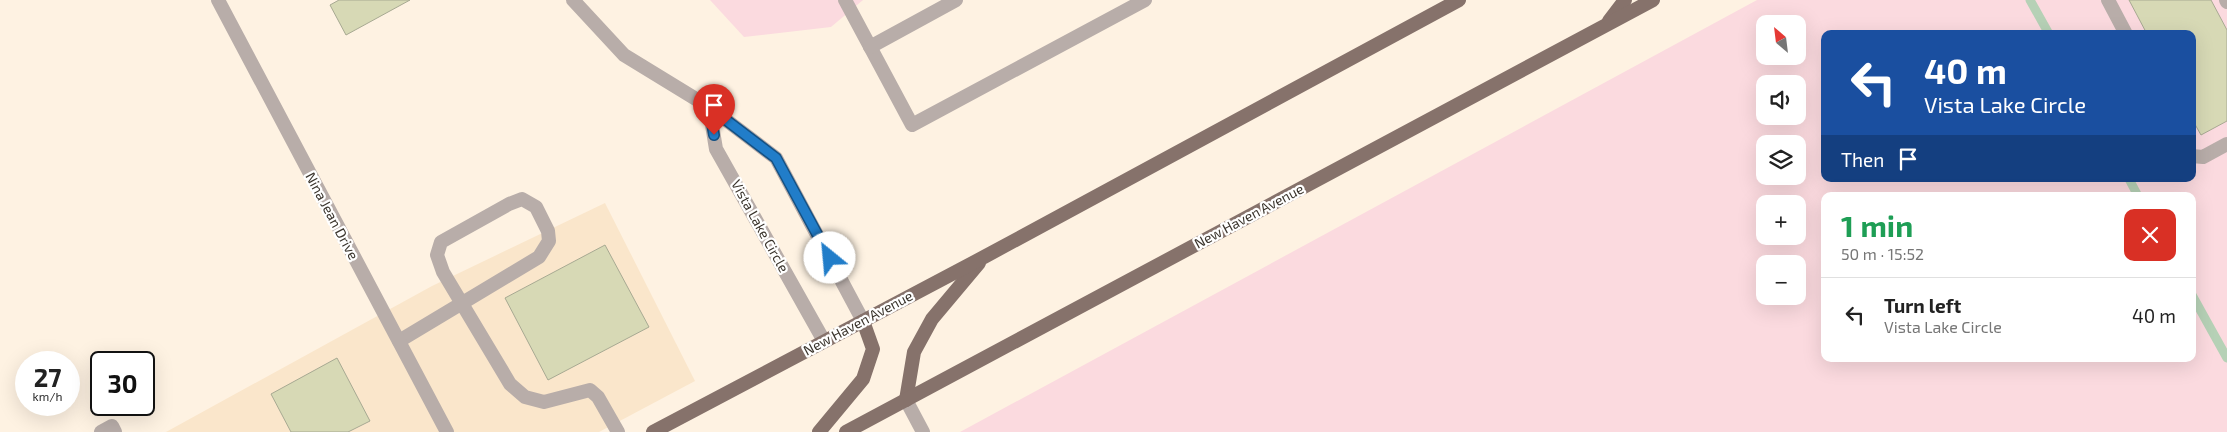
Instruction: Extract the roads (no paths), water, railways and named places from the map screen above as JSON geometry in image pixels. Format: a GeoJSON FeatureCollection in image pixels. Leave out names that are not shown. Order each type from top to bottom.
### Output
{"type":"FeatureCollection","features":[{"type":"Feature","properties":{"kind":"main road","name":"New Haven Avenue"},"geometry":{"type":"LineString","coordinates":[[653,432],[984,257],[1459,0]]}},
{"type":"Feature","properties":{"kind":"main road"},"geometry":{"type":"LineString","coordinates":[[1607,24],[1625,0]]}},
{"type":"Feature","properties":{"kind":"main road","name":"New Haven Avenue"},"geometry":{"type":"LineString","coordinates":[[846,432],[1654,0]]}},
{"type":"Feature","properties":{"kind":"main road"},"geometry":{"type":"LineString","coordinates":[[906,400],[914,352],[927,327],[984,257]]}},
{"type":"Feature","properties":{"kind":"main road"},"geometry":{"type":"LineString","coordinates":[[819,432],[863,379],[872,349],[863,321]]}},
{"type":"Feature","properties":{"kind":"street","name":"Nina Jean Drive"},"geometry":{"type":"LineString","coordinates":[[218,0],[447,432]]}},
{"type":"Feature","properties":{"kind":"street"},"geometry":{"type":"LineString","coordinates":[[573,0],[624,55],[709,107],[776,158],[863,321]]}},
{"type":"Feature","properties":{"kind":"street"},"geometry":{"type":"LineString","coordinates":[[845,0],[912,125],[1145,0]]}},
{"type":"Feature","properties":{"kind":"street"},"geometry":{"type":"LineString","coordinates":[[870,47],[956,0]]}},
{"type":"Feature","properties":{"kind":"street"},"geometry":{"type":"LineString","coordinates":[[2108,0],[2124,30]]}},
{"type":"Feature","properties":{"kind":"street","name":"Vista Lake Circle"},"geometry":{"type":"LineString","coordinates":[[709,107],[716,148],[824,341]]}},
{"type":"Feature","properties":{"kind":"street"},"geometry":{"type":"LineString","coordinates":[[2196,156],[2203,157],[2227,144]]}},
{"type":"Feature","properties":{"kind":"street"},"geometry":{"type":"LineString","coordinates":[[399,341],[462,304],[539,257],[549,241],[548,231],[536,207],[522,198],[441,242],[437,255],[443,272],[462,304],[510,384],[525,397],[544,402],[590,390],[598,397],[618,432]]}},
{"type":"Feature","properties":{"kind":"street"},"geometry":{"type":"LineString","coordinates":[[906,400],[923,432]]}},
{"type":"Feature","properties":{"kind":"street"},"geometry":{"type":"LineString","coordinates":[[102,432],[112,426],[115,432]]}},
{"type":"Feature","properties":{"kind":"waterway"},"geometry":{"type":"LineString","coordinates":[[2030,0],[2047,30]]}},
{"type":"Feature","properties":{"kind":"waterway"},"geometry":{"type":"LineString","coordinates":[[2131,182],[2136,192]]}},
{"type":"Feature","properties":{"kind":"waterway"},"geometry":{"type":"LineString","coordinates":[[2196,302],[2227,358]]}}]}
